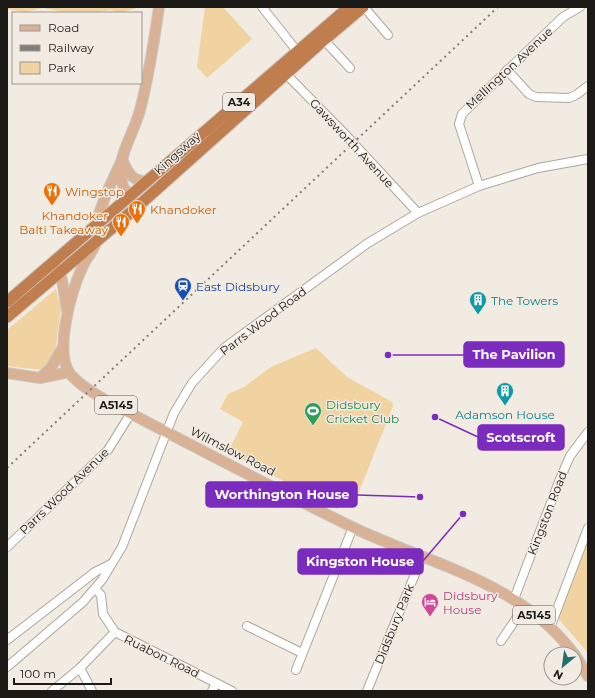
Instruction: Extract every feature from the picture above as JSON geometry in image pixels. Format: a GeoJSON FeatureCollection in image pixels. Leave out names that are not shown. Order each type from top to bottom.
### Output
{"type":"FeatureCollection","features":[{"type":"Feature","properties":{"kind":"highway","name":"Kingsway"},"geometry":{"type":"LineString","coordinates":[[7,302],[349,7]]}},
{"type":"Feature","properties":{"kind":"highway","name":"Kingsway"},"geometry":{"type":"LineString","coordinates":[[7,317],[136,207],[324,40],[364,7]]}},
{"type":"Feature","properties":{"kind":"main road"},"geometry":{"type":"LineString","coordinates":[[94,226],[107,192],[122,161],[140,111],[147,80],[159,7]]}},
{"type":"Feature","properties":{"kind":"main road"},"geometry":{"type":"LineString","coordinates":[[122,161],[130,176],[137,180],[147,182]]}},
{"type":"Feature","properties":{"kind":"main road"},"geometry":{"type":"LineString","coordinates":[[122,161],[120,171],[122,183],[136,207]]}},
{"type":"Feature","properties":{"kind":"main road"},"geometry":{"type":"LineString","coordinates":[[40,378],[52,368],[63,347],[68,316],[78,276],[98,239]]}},
{"type":"Feature","properties":{"kind":"main road"},"geometry":{"type":"LineString","coordinates":[[53,261],[59,272],[64,288],[68,316]]}},
{"type":"Feature","properties":{"kind":"main road"},"geometry":{"type":"LineString","coordinates":[[7,373],[40,378],[69,372],[63,347]]}},
{"type":"Feature","properties":{"kind":"main road","name":"Wilmslow Road"},"geometry":{"type":"LineString","coordinates":[[69,372],[87,388],[131,414],[353,527],[422,557],[479,579],[514,599],[550,628],[567,646]]}},
{"type":"Feature","properties":{"kind":"street"},"geometry":{"type":"LineString","coordinates":[[263,7],[297,51]]}},
{"type":"Feature","properties":{"kind":"street"},"geometry":{"type":"LineString","coordinates":[[364,7],[388,35]]}},
{"type":"Feature","properties":{"kind":"street","name":"Mellington Avenue"},"geometry":{"type":"LineString","coordinates":[[479,186],[459,124],[462,114],[563,17],[580,7]]}},
{"type":"Feature","properties":{"kind":"street"},"geometry":{"type":"LineString","coordinates":[[324,40],[350,68]]}},
{"type":"Feature","properties":{"kind":"street"},"geometry":{"type":"LineString","coordinates":[[507,70],[529,94],[536,97],[569,98],[588,86]]}},
{"type":"Feature","properties":{"kind":"street","name":"Gawsworth Avenue"},"geometry":{"type":"LineString","coordinates":[[286,74],[342,131],[418,213]]}},
{"type":"Feature","properties":{"kind":"street","name":"Parrs Wood Road"},"geometry":{"type":"LineString","coordinates":[[7,667],[83,602],[95,589],[115,562],[174,413],[192,383],[224,348],[368,244],[418,213],[479,186],[538,168],[588,159]]}},
{"type":"Feature","properties":{"kind":"street","name":"Parrs Wood Avenue"},"geometry":{"type":"LineString","coordinates":[[7,546],[108,450],[131,414]]}},
{"type":"Feature","properties":{"kind":"street","name":"Kingston Road"},"geometry":{"type":"LineString","coordinates":[[514,599],[570,456],[588,432]]}},
{"type":"Feature","properties":{"kind":"street"},"geometry":{"type":"LineString","coordinates":[[296,670],[353,527]]}},
{"type":"Feature","properties":{"kind":"street"},"geometry":{"type":"LineString","coordinates":[[550,628],[588,528]]}},
{"type":"Feature","properties":{"kind":"street","name":"Didsbury Park"},"geometry":{"type":"LineString","coordinates":[[367,691],[422,557]]}},
{"type":"Feature","properties":{"kind":"street"},"geometry":{"type":"LineString","coordinates":[[7,640],[95,572],[103,570],[115,562]]}},
{"type":"Feature","properties":{"kind":"street","name":"Ruabon Road"},"geometry":{"type":"LineString","coordinates":[[95,589],[101,595],[106,619],[115,632],[214,687],[232,691]]}},
{"type":"Feature","properties":{"kind":"street"},"geometry":{"type":"LineString","coordinates":[[501,641],[524,607]]}},
{"type":"Feature","properties":{"kind":"street"},"geometry":{"type":"LineString","coordinates":[[247,626],[302,653]]}},
{"type":"Feature","properties":{"kind":"street"},"geometry":{"type":"LineString","coordinates":[[52,691],[80,668],[115,632]]}},
{"type":"Feature","properties":{"kind":"street"},"geometry":{"type":"LineString","coordinates":[[80,668],[92,691]]}},
{"type":"Feature","properties":{"kind":"green space"},"geometry":{"type":"Polygon","coordinates":[[[7,7],[140,7],[123,12],[110,10],[99,12],[62,12],[43,8],[24,12],[7,9],[7,7]]]}},
{"type":"Feature","properties":{"kind":"green space"},"geometry":{"type":"Polygon","coordinates":[[[205,7],[223,7],[252,39],[207,78],[197,67],[205,7]]]}},
{"type":"Feature","properties":{"kind":"green space"},"geometry":{"type":"Polygon","coordinates":[[[56,289],[61,308],[54,360],[42,370],[7,366],[7,330],[56,289]]]}},
{"type":"Feature","properties":{"kind":"green space","name":"Didsbury Cricket Club"},"geometry":{"type":"Polygon","coordinates":[[[316,348],[347,377],[392,402],[393,406],[355,502],[343,497],[338,509],[228,452],[243,422],[220,409],[228,394],[244,387],[271,367],[316,348]]]}},
{"type":"Feature","properties":{"kind":"green space"},"geometry":{"type":"Polygon","coordinates":[[[588,538],[588,653],[558,618],[588,538]]]}},
{"type":"Feature","properties":{"kind":"railway"},"geometry":{"type":"LineString","coordinates":[[7,468],[498,7]]}},
{"type":"Feature","properties":{"kind":"place","name":"Wingstop"},"geometry":{"type":"Point","coordinates":[52,206]}},
{"type":"Feature","properties":{"kind":"place","name":"Khandoker"},"geometry":{"type":"Point","coordinates":[137,224]}},
{"type":"Feature","properties":{"kind":"place","name":"Khandoker Balti Takeaway"},"geometry":{"type":"Point","coordinates":[121,237]}},
{"type":"Feature","properties":{"kind":"place","name":"East Didsbury"},"geometry":{"type":"Point","coordinates":[183,301]}},
{"type":"Feature","properties":{"kind":"place","name":"The Towers"},"geometry":{"type":"Point","coordinates":[478,315]}},
{"type":"Feature","properties":{"kind":"place","name":"The Pavilion"},"geometry":{"type":"Point","coordinates":[388,355]}},
{"type":"Feature","properties":{"kind":"place","name":"Adamson House"},"geometry":{"type":"Point","coordinates":[505,406]}},
{"type":"Feature","properties":{"kind":"place","name":"Scotscroft"},"geometry":{"type":"Point","coordinates":[435,417]}},
{"type":"Feature","properties":{"kind":"place","name":"Didsbury Cricket Club"},"geometry":{"type":"Point","coordinates":[313,426]}},
{"type":"Feature","properties":{"kind":"place","name":"Worthington House"},"geometry":{"type":"Point","coordinates":[420,497]}},
{"type":"Feature","properties":{"kind":"place","name":"Kingston House"},"geometry":{"type":"Point","coordinates":[463,514]}},
{"type":"Feature","properties":{"kind":"place","name":"Didsbury House"},"geometry":{"type":"Point","coordinates":[430,617]}}]}
